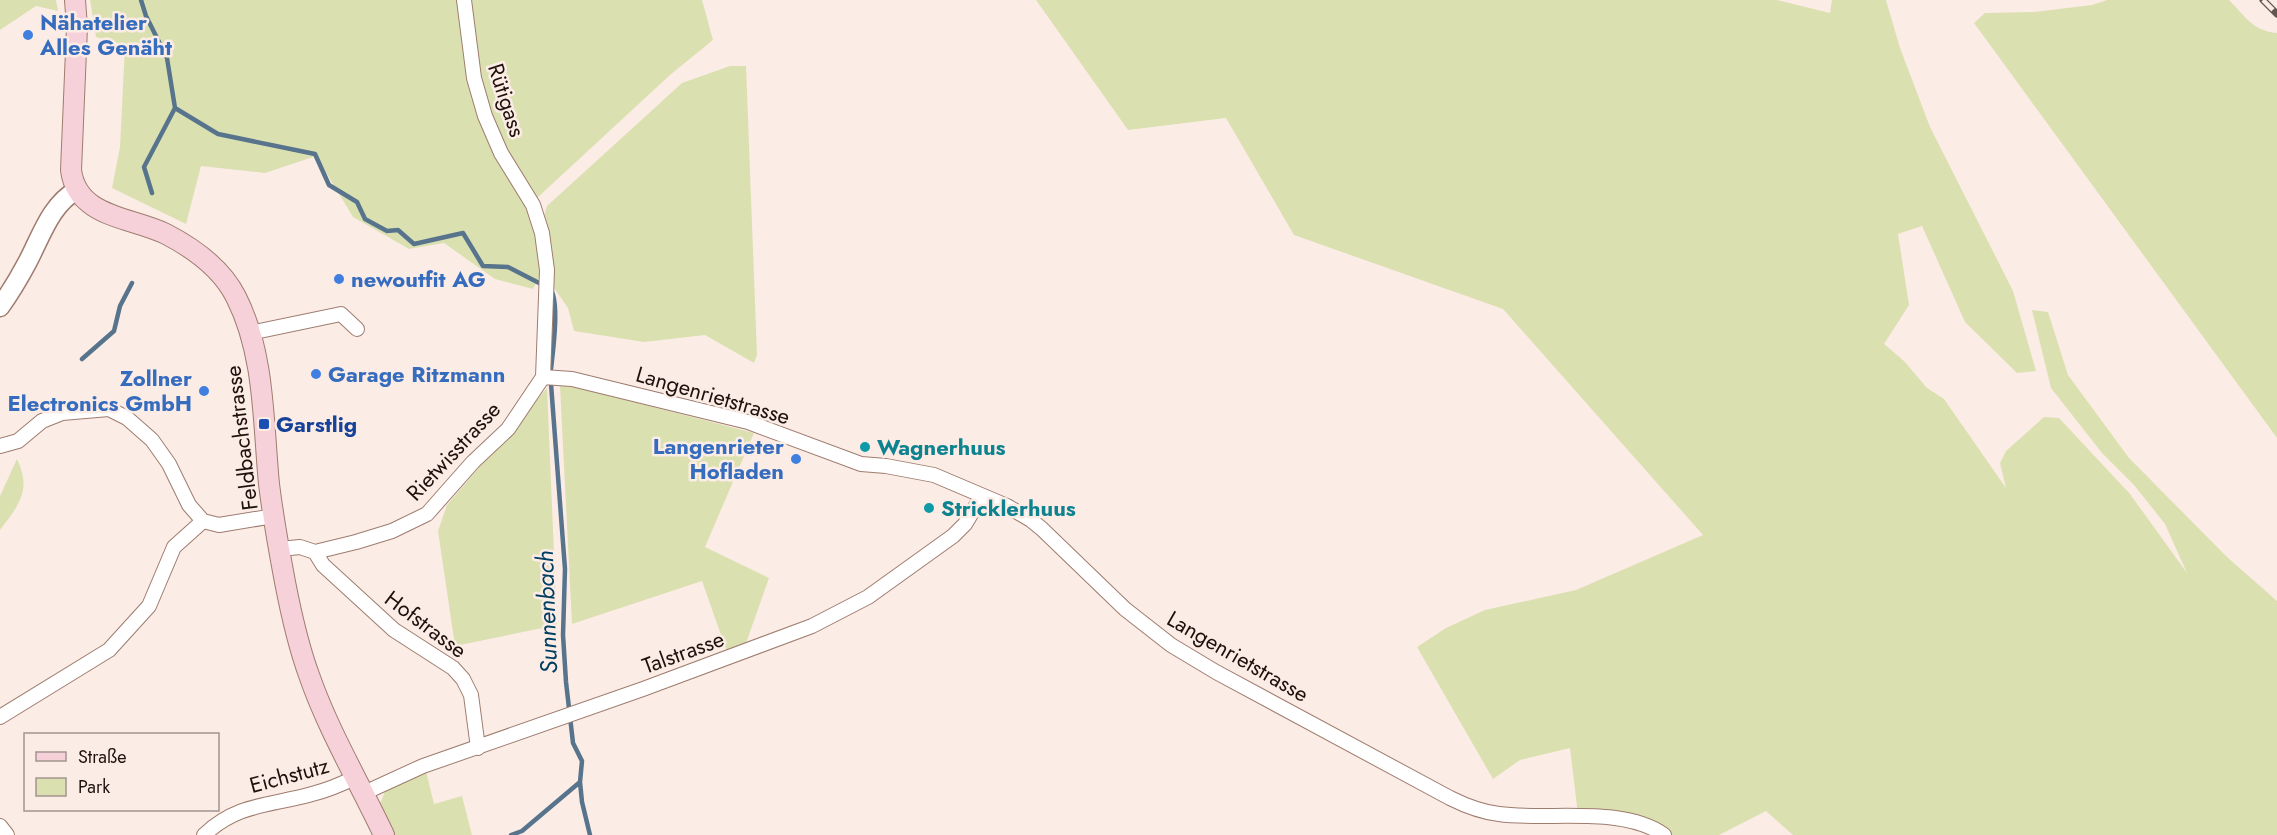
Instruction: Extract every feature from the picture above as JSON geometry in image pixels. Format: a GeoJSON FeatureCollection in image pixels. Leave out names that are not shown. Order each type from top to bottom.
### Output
{"type":"FeatureCollection","features":[{"type":"Feature","properties":{"kind":"main road"},"geometry":{"type":"LineString","coordinates":[[75,0],[77,27],[71,170],[77,190]]}},
{"type":"Feature","properties":{"kind":"main road","name":"Feldbachstrasse"},"geometry":{"type":"LineString","coordinates":[[77,190],[95,208],[164,233],[200,256],[228,284],[236,298],[250,333],[261,384],[274,516],[295,626],[308,674],[325,716],[384,835]]}},
{"type":"Feature","properties":{"kind":"street","name":"Rütigass"},"geometry":{"type":"LineString","coordinates":[[464,0],[474,78],[482,108],[501,153],[533,205],[542,233],[547,263],[543,377]]}},
{"type":"Feature","properties":{"kind":"street"},"geometry":{"type":"LineString","coordinates":[[0,307],[18,280],[54,211],[66,197],[77,190]]}},
{"type":"Feature","properties":{"kind":"street"},"geometry":{"type":"LineString","coordinates":[[250,333],[341,314],[357,329]]}},
{"type":"Feature","properties":{"kind":"street","name":"Langenrietstrasse"},"geometry":{"type":"LineString","coordinates":[[543,377],[572,379],[748,422],[861,464],[934,475],[1007,506],[1031,520],[1125,609],[1171,645],[1225,677],[1450,798],[1470,807],[1500,814],[1615,819],[1644,826],[1664,835]]}},
{"type":"Feature","properties":{"kind":"street","name":"Rietwisstrasse"},"geometry":{"type":"LineString","coordinates":[[280,549],[300,547],[315,552],[392,531],[413,523],[427,514],[473,462],[508,429],[543,377]]}},
{"type":"Feature","properties":{"kind":"street"},"geometry":{"type":"LineString","coordinates":[[0,446],[18,441],[42,421],[62,413],[99,408],[114,410],[136,425],[158,448],[169,464],[189,505],[203,521],[219,525],[274,516]]}},
{"type":"Feature","properties":{"kind":"street","name":"Talstrasse"},"geometry":{"type":"LineString","coordinates":[[360,785],[478,748],[513,733],[788,635],[844,610],[868,597],[956,534],[982,495]]}},
{"type":"Feature","properties":{"kind":"street"},"geometry":{"type":"LineString","coordinates":[[0,717],[109,650],[149,606],[174,547],[203,521]]}},
{"type":"Feature","properties":{"kind":"street","name":"Hofstrasse"},"geometry":{"type":"LineString","coordinates":[[315,552],[323,565],[394,630],[453,668],[463,679],[471,695],[478,748]]}},
{"type":"Feature","properties":{"kind":"street","name":"Eichstutz"},"geometry":{"type":"LineString","coordinates":[[204,835],[227,816],[241,810],[360,785]]}},
{"type":"Feature","properties":{"kind":"street"},"geometry":{"type":"LineString","coordinates":[[0,826],[7,835]]}},
{"type":"Feature","properties":{"kind":"green space"},"geometry":{"type":"Polygon","coordinates":[[[0,0],[56,0],[58,11],[36,6],[0,30],[0,0]]]}},
{"type":"Feature","properties":{"kind":"green space"},"geometry":{"type":"Polygon","coordinates":[[[90,0],[459,0],[470,82],[533,212],[542,272],[533,289],[495,279],[444,243],[409,249],[353,217],[316,156],[265,173],[201,166],[186,224],[112,188],[120,147],[125,45],[96,37],[90,0]]]}},
{"type":"Feature","properties":{"kind":"green space"},"geometry":{"type":"Polygon","coordinates":[[[469,0],[702,0],[713,40],[670,75],[537,198],[531,194],[493,129],[478,76],[469,0]]]}},
{"type":"Feature","properties":{"kind":"green space"},"geometry":{"type":"Polygon","coordinates":[[[1036,0],[1777,0],[1830,13],[1832,0],[1886,0],[1900,48],[1930,127],[2013,291],[2036,371],[2017,373],[1965,322],[1922,226],[1898,234],[1909,305],[1884,344],[1904,361],[1927,388],[1944,399],[2006,488],[2000,463],[2006,451],[2044,417],[2059,418],[2130,494],[2187,573],[2165,524],[2134,485],[2102,453],[2051,388],[2032,310],[2048,312],[2068,375],[2129,458],[2227,557],[2277,601],[2277,835],[1793,835],[1766,811],[1719,835],[1664,835],[1578,815],[1570,748],[1520,760],[1493,779],[1417,647],[1446,628],[1485,610],[1576,590],[1703,535],[1503,309],[1294,235],[1226,118],[1128,130],[1036,0]]]}},
{"type":"Feature","properties":{"kind":"green space"},"geometry":{"type":"Polygon","coordinates":[[[2107,0],[2229,0],[2255,26],[2277,33],[2277,438],[1974,23],[1985,13],[2034,12],[2092,5],[2107,0]]]}},
{"type":"Feature","properties":{"kind":"green space"},"geometry":{"type":"Polygon","coordinates":[[[730,66],[746,66],[757,355],[754,363],[705,335],[644,342],[574,331],[568,308],[552,285],[552,246],[544,216],[547,206],[682,83],[730,66]]]}},
{"type":"Feature","properties":{"kind":"green space"},"geometry":{"type":"Polygon","coordinates":[[[568,385],[754,433],[705,547],[769,578],[746,643],[727,652],[702,581],[572,624],[560,386],[568,385]]]}},
{"type":"Feature","properties":{"kind":"green space"},"geometry":{"type":"Polygon","coordinates":[[[547,388],[557,625],[455,646],[438,531],[447,505],[547,388]]]}},
{"type":"Feature","properties":{"kind":"green space"},"geometry":{"type":"Polygon","coordinates":[[[17,459],[23,480],[21,497],[13,513],[0,530],[0,496],[17,459]]]}},
{"type":"Feature","properties":{"kind":"green space"},"geometry":{"type":"Polygon","coordinates":[[[426,771],[434,804],[462,796],[472,835],[393,835],[380,804],[385,791],[426,771]]]}},
{"type":"Feature","properties":{"kind":"waterway","name":"Sunnenbach"},"geometry":{"type":"LineString","coordinates":[[141,0],[146,16],[167,58],[175,108],[218,134],[315,154],[329,185],[357,202],[365,219],[387,231],[398,230],[414,244],[463,233],[483,266],[508,267],[543,285]]}},
{"type":"Feature","properties":{"kind":"waterway"},"geometry":{"type":"LineString","coordinates":[[152,193],[144,167],[175,108]]}},
{"type":"Feature","properties":{"kind":"waterway"},"geometry":{"type":"LineString","coordinates":[[82,359],[114,331],[120,306],[132,283]]}},
{"type":"Feature","properties":{"kind":"waterway","name":"Sunnenbach"},"geometry":{"type":"LineString","coordinates":[[550,288],[555,304],[551,369]]}},
{"type":"Feature","properties":{"kind":"waterway","name":"Sunnenbach"},"geometry":{"type":"LineString","coordinates":[[551,384],[565,569],[563,635],[566,682],[573,743],[582,761],[580,782],[582,802],[590,835]]}},
{"type":"Feature","properties":{"kind":"waterway"},"geometry":{"type":"LineString","coordinates":[[511,835],[522,831],[580,782]]}},
{"type":"Feature","properties":{"kind":"railway"},"geometry":{"type":"LineString","coordinates":[[2263,0],[2277,14]]}},
{"type":"Feature","properties":{"kind":"place","name":"Nähatelier Alles Genäht"},"geometry":{"type":"Point","coordinates":[28,35]}},
{"type":"Feature","properties":{"kind":"place","name":"newoutfit AG"},"geometry":{"type":"Point","coordinates":[339,279]}},
{"type":"Feature","properties":{"kind":"place","name":"Garage Ritzmann"},"geometry":{"type":"Point","coordinates":[316,374]}},
{"type":"Feature","properties":{"kind":"place","name":"Zollner Electronics GmbH"},"geometry":{"type":"Point","coordinates":[204,391]}},
{"type":"Feature","properties":{"kind":"place","name":"Garstlig"},"geometry":{"type":"Point","coordinates":[264,424]}},
{"type":"Feature","properties":{"kind":"place","name":"Wagnerhuus"},"geometry":{"type":"Point","coordinates":[865,447]}},
{"type":"Feature","properties":{"kind":"place","name":"Langenrieter Hofladen"},"geometry":{"type":"Point","coordinates":[796,459]}},
{"type":"Feature","properties":{"kind":"place","name":"Stricklerhuus"},"geometry":{"type":"Point","coordinates":[929,508]}}]}
